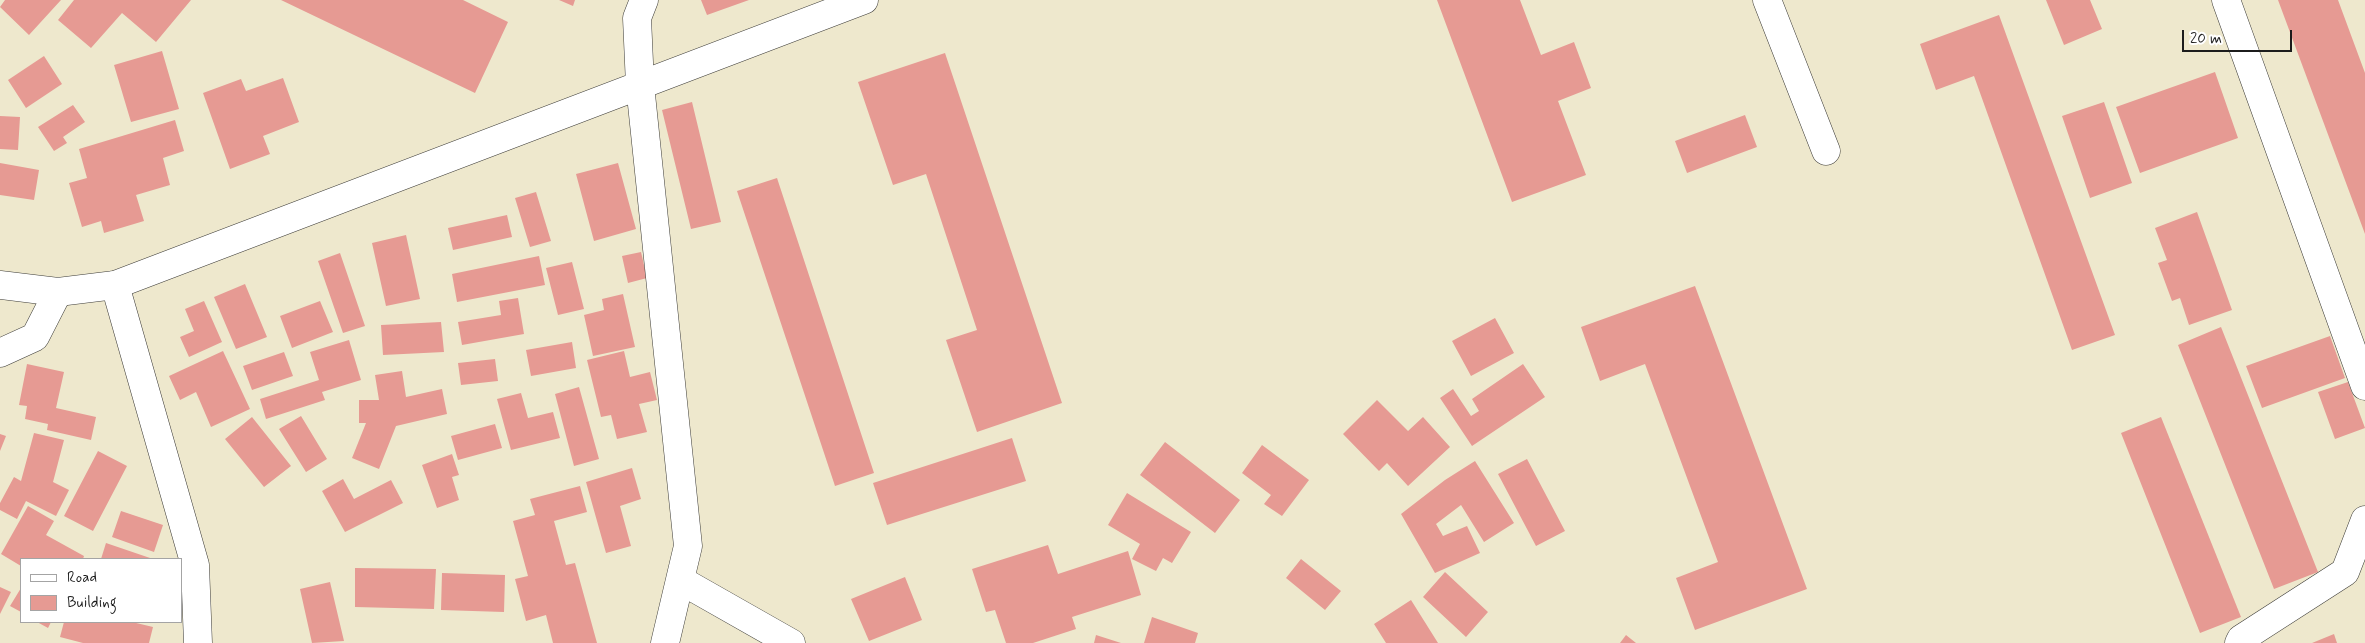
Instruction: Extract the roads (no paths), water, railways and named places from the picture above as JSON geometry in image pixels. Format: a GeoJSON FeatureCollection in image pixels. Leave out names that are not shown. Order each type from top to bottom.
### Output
{"type":"FeatureCollection","features":[{"type":"Feature","properties":{"kind":"street"},"geometry":{"type":"LineString","coordinates":[[644,0],[637,18],[640,85],[688,546],[665,643]]}},
{"type":"Feature","properties":{"kind":"street"},"geometry":{"type":"LineString","coordinates":[[0,285],[58,292],[115,285],[864,0]]}},
{"type":"Feature","properties":{"kind":"street"},"geometry":{"type":"LineString","coordinates":[[1767,0],[1826,151]]}},
{"type":"Feature","properties":{"kind":"street"},"geometry":{"type":"LineString","coordinates":[[2226,0],[2365,386]]}},
{"type":"Feature","properties":{"kind":"street"},"geometry":{"type":"LineString","coordinates":[[115,285],[195,565],[198,643]]}},
{"type":"Feature","properties":{"kind":"street"},"geometry":{"type":"LineString","coordinates":[[0,353],[35,337],[58,292]]}},
{"type":"Feature","properties":{"kind":"street"},"geometry":{"type":"LineString","coordinates":[[2239,643],[2241,639],[2346,572],[2365,520]]}},
{"type":"Feature","properties":{"kind":"street"},"geometry":{"type":"LineString","coordinates":[[680,580],[791,643]]}}]}
